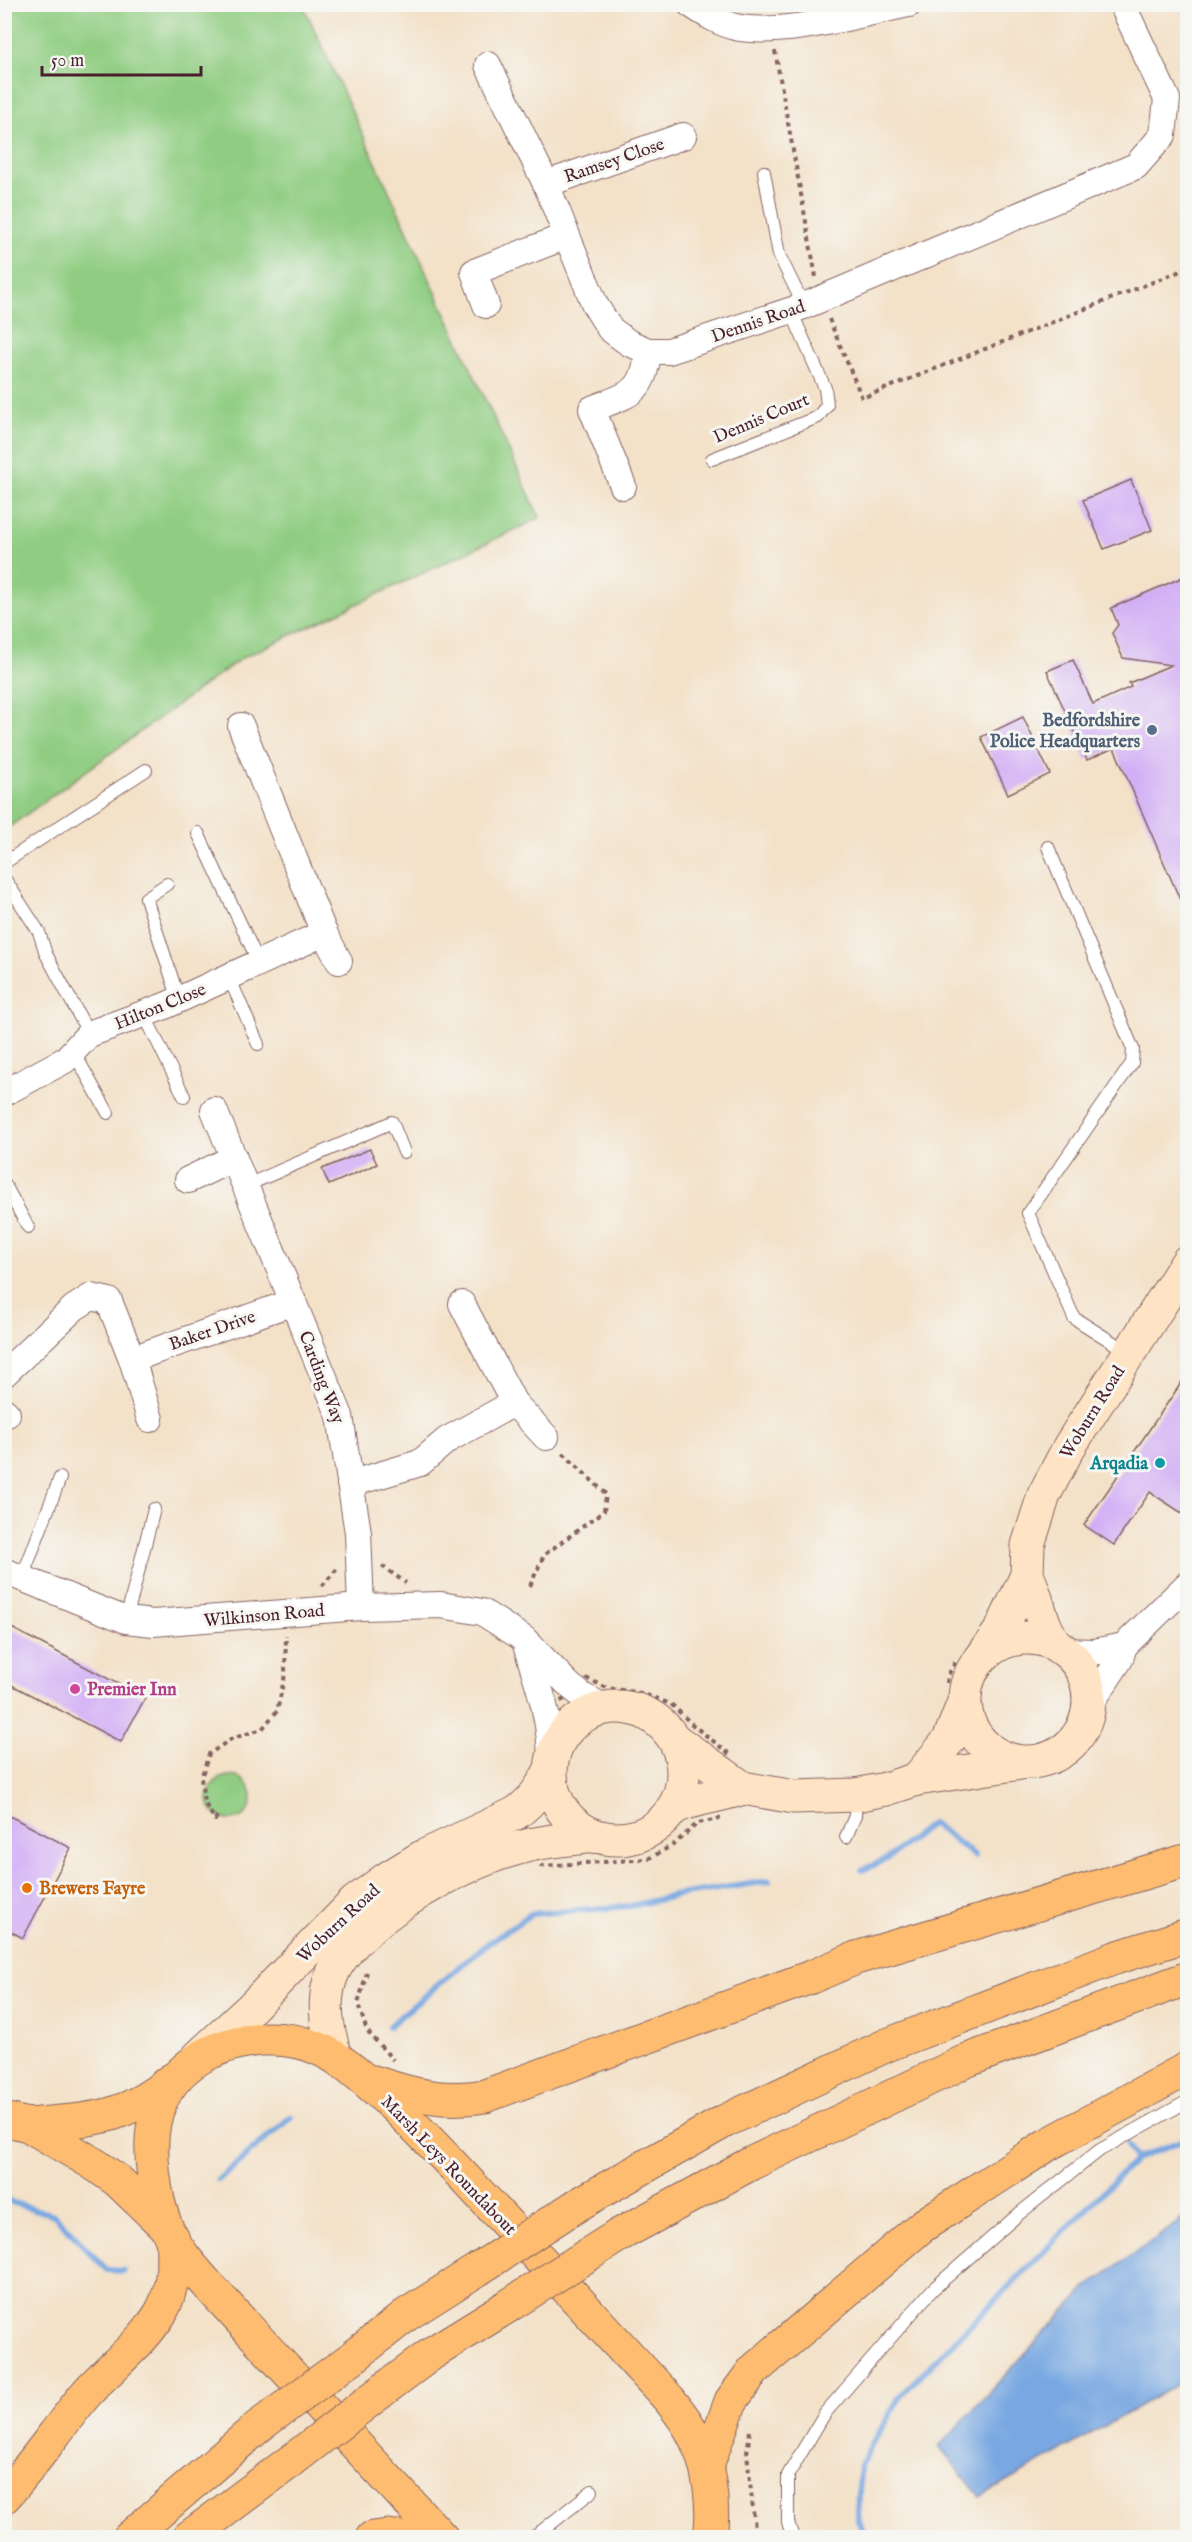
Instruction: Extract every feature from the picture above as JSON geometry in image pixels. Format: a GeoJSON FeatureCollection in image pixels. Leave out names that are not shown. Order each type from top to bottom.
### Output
{"type":"FeatureCollection","features":[{"type":"Feature","properties":{"kind":"highway"},"geometry":{"type":"LineString","coordinates":[[364,2079],[430,2098],[451,2100],[485,2096],[811,1977],[856,1958],[1188,1860]]}},
{"type":"Feature","properties":{"kind":"highway"},"geometry":{"type":"LineString","coordinates":[[129,2538],[259,2426],[406,2316],[579,2204],[724,2121],[887,2046],[1115,1958],[1188,1935]]}},
{"type":"Feature","properties":{"kind":"highway"},"geometry":{"type":"LineString","coordinates":[[188,2538],[434,2352],[619,2235],[750,2164],[968,2060],[1188,1978]]}},
{"type":"Feature","properties":{"kind":"highway","name":"Marsh Leys Roundabout"},"geometry":{"type":"LineString","coordinates":[[16,2122],[111,2116],[144,2100],[190,2064],[220,2048],[260,2040],[300,2043],[335,2056],[409,2119],[669,2399],[691,2430],[706,2468],[717,2529]]}},
{"type":"Feature","properties":{"kind":"highway"},"geometry":{"type":"LineString","coordinates":[[4,2497],[86,2394],[160,2314],[170,2288],[174,2257],[153,2165],[152,2134],[157,2110],[165,2093],[190,2064]]}},
{"type":"Feature","properties":{"kind":"highway"},"geometry":{"type":"LineString","coordinates":[[706,2468],[732,2401],[754,2370],[922,2226],[1047,2145],[1188,2068]]}},
{"type":"Feature","properties":{"kind":"highway"},"geometry":{"type":"LineString","coordinates":[[16,2122],[94,2164],[117,2181],[169,2232],[208,2285],[442,2538]]}},
{"type":"Feature","properties":{"kind":"highway"},"geometry":{"type":"LineString","coordinates":[[372,2538],[388,2536],[403,2538]]}},
{"type":"Feature","properties":{"kind":"main road","name":"Woburn Road"},"geometry":{"type":"LineString","coordinates":[[982,1657],[1002,1628],[1027,1575],[1028,1545],[1044,1495],[1069,1447],[1188,1261]]}},
{"type":"Feature","properties":{"kind":"main road","name":"Woburn Road"},"geometry":{"type":"LineString","coordinates":[[1027,1575],[1035,1590],[1050,1638],[1061,1649]]}},
{"type":"Feature","properties":{"kind":"main road"},"geometry":{"type":"LineString","coordinates":[[675,1740],[681,1757],[683,1774],[681,1792],[673,1808],[659,1825],[640,1836],[618,1840],[596,1836],[577,1827],[562,1811],[553,1792],[551,1766],[558,1743],[570,1726],[587,1714],[606,1708],[626,1708],[646,1713],[727,1785],[794,1797],[856,1795],[917,1779],[1041,1761],[1059,1753],[1074,1741],[1084,1725],[1089,1706],[1084,1675],[1076,1662],[1061,1649],[1038,1639],[1018,1639],[998,1645],[982,1657],[972,1670],[966,1686],[964,1702],[949,1740],[917,1779]]}},
{"type":"Feature","properties":{"kind":"main road"},"geometry":{"type":"LineString","coordinates":[[964,1702],[968,1720],[976,1736],[996,1754],[1022,1762]]}},
{"type":"Feature","properties":{"kind":"main road","name":"Woburn Road"},"geometry":{"type":"LineString","coordinates":[[190,2064],[251,2008],[355,1902],[386,1879],[422,1857],[516,1813],[529,1804],[537,1794],[551,1766]]}},
{"type":"Feature","properties":{"kind":"main road"},"geometry":{"type":"LineString","coordinates":[[673,1808],[727,1785]]}},
{"type":"Feature","properties":{"kind":"main road","name":"Woburn Road"},"geometry":{"type":"LineString","coordinates":[[335,2056],[328,2030],[326,2006],[330,1981],[342,1957],[363,1935],[433,1884],[464,1868],[507,1851],[535,1860],[596,1836]]}},
{"type":"Feature","properties":{"kind":"street"},"geometry":{"type":"LineString","coordinates":[[690,4],[733,27],[771,29],[797,27],[909,4]]}},
{"type":"Feature","properties":{"kind":"street","name":"Dennis Road"},"geometry":{"type":"LineString","coordinates":[[648,351],[669,351],[805,306],[1136,166],[1163,135],[1167,99],[1122,4]]}},
{"type":"Feature","properties":{"kind":"street"},"geometry":{"type":"LineString","coordinates":[[488,65],[546,184],[595,305],[610,329],[629,343],[648,351],[646,372],[640,385],[627,394],[592,409],[623,486]]}},
{"type":"Feature","properties":{"kind":"street","name":"Ramsey Close"},"geometry":{"type":"LineString","coordinates":[[546,184],[683,136]]}},
{"type":"Feature","properties":{"kind":"street"},"geometry":{"type":"LineString","coordinates":[[486,305],[474,272],[566,236]]}},
{"type":"Feature","properties":{"kind":"street"},"geometry":{"type":"LineString","coordinates":[[242,726],[324,933],[339,961]]}},
{"type":"Feature","properties":{"kind":"street","name":"Hilton Close"},"geometry":{"type":"LineString","coordinates":[[4,1093],[65,1060],[81,1043],[324,933]]}},
{"type":"Feature","properties":{"kind":"street","name":"Carding Way"},"geometry":{"type":"LineString","coordinates":[[214,1110],[340,1416],[358,1533],[361,1607]]}},
{"type":"Feature","properties":{"kind":"street"},"geometry":{"type":"LineString","coordinates":[[188,1180],[234,1158]]}},
{"type":"Feature","properties":{"kind":"street"},"geometry":{"type":"LineString","coordinates":[[4,1374],[74,1308],[91,1298],[109,1301],[132,1359],[150,1419]]}},
{"type":"Feature","properties":{"kind":"street","name":"Baker Drive"},"geometry":{"type":"LineString","coordinates":[[132,1359],[293,1302]]}},
{"type":"Feature","properties":{"kind":"street"},"geometry":{"type":"LineString","coordinates":[[462,1304],[514,1403],[546,1437]]}},
{"type":"Feature","properties":{"kind":"street"},"geometry":{"type":"LineString","coordinates":[[350,1484],[420,1463],[447,1440],[514,1403]]}},
{"type":"Feature","properties":{"kind":"street","name":"Wilkinson Road"},"geometry":{"type":"LineString","coordinates":[[13,1575],[126,1620],[153,1623],[361,1607],[441,1605],[482,1612],[524,1639],[576,1690],[606,1708]]}},
{"type":"Feature","properties":{"kind":"street"},"geometry":{"type":"LineString","coordinates":[[1089,1706],[1120,1659],[1124,1646],[1188,1584]]}},
{"type":"Feature","properties":{"kind":"street"},"geometry":{"type":"LineString","coordinates":[[524,1639],[546,1707],[551,1736],[551,1766]]}},
{"type":"Feature","properties":{"kind":"street"},"geometry":{"type":"LineString","coordinates":[[1061,1649],[1094,1652],[1124,1646]]}},
{"type":"Feature","properties":{"kind":"lane"},"geometry":{"type":"LineString","coordinates":[[764,172],[779,255],[805,306]]}},
{"type":"Feature","properties":{"kind":"lane","name":"Dennis Court"},"geometry":{"type":"LineString","coordinates":[[712,459],[818,417],[827,405],[805,306]]}},
{"type":"Feature","properties":{"kind":"lane"},"geometry":{"type":"LineString","coordinates":[[4,863],[146,770]]}},
{"type":"Feature","properties":{"kind":"lane"},"geometry":{"type":"LineString","coordinates":[[198,833],[259,963]]}},
{"type":"Feature","properties":{"kind":"lane"},"geometry":{"type":"LineString","coordinates":[[1048,847],[1133,1049],[1131,1063],[1028,1213],[1074,1318],[1129,1353]]}},
{"type":"Feature","properties":{"kind":"lane"},"geometry":{"type":"LineString","coordinates":[[4,878],[39,932],[108,1113]]}},
{"type":"Feature","properties":{"kind":"lane"},"geometry":{"type":"LineString","coordinates":[[167,884],[146,898],[178,1000]]}},
{"type":"Feature","properties":{"kind":"lane"},"geometry":{"type":"LineString","coordinates":[[230,976],[258,1044]]}},
{"type":"Feature","properties":{"kind":"lane"},"geometry":{"type":"LineString","coordinates":[[144,1014],[183,1096]]}},
{"type":"Feature","properties":{"kind":"lane"},"geometry":{"type":"LineString","coordinates":[[245,1186],[392,1122],[404,1152]]}},
{"type":"Feature","properties":{"kind":"lane"},"geometry":{"type":"LineString","coordinates":[[4,1183],[28,1227]]}},
{"type":"Feature","properties":{"kind":"lane"},"geometry":{"type":"LineString","coordinates":[[13,1575],[60,1478]]}},
{"type":"Feature","properties":{"kind":"lane"},"geometry":{"type":"LineString","coordinates":[[126,1620],[154,1509]]}},
{"type":"Feature","properties":{"kind":"lane"},"geometry":{"type":"LineString","coordinates":[[846,1838],[855,1816],[856,1795]]}},
{"type":"Feature","properties":{"kind":"lane"},"geometry":{"type":"LineString","coordinates":[[793,2538],[788,2522],[788,2475],[825,2414],[933,2289],[1020,2212],[1100,2150],[1188,2101]]}},
{"type":"Feature","properties":{"kind":"lane"},"geometry":{"type":"LineString","coordinates":[[533,2538],[592,2491]]}},
{"type":"Feature","properties":{"kind":"path"},"geometry":{"type":"LineString","coordinates":[[771,29],[805,306],[862,398],[1188,268]]}},
{"type":"Feature","properties":{"kind":"path"},"geometry":{"type":"LineString","coordinates":[[530,1586],[544,1555],[604,1511],[606,1494],[546,1437]]}},
{"type":"Feature","properties":{"kind":"path"},"geometry":{"type":"LineString","coordinates":[[217,1816],[215,1820],[208,1812],[201,1778],[209,1754],[231,1739],[262,1729],[277,1711],[285,1675],[286,1636]]}},
{"type":"Feature","properties":{"kind":"path"},"geometry":{"type":"LineString","coordinates":[[586,1677],[607,1688],[641,1693],[671,1704],[694,1726],[731,1755],[719,1819],[698,1823],[673,1845],[648,1859],[535,1860],[531,1834],[509,1802],[526,1790],[537,1766],[541,1743],[535,1710],[546,1707],[566,1700],[586,1677]]}},
{"type":"Feature","properties":{"kind":"path"},"geometry":{"type":"LineString","coordinates":[[326,2006],[358,2004],[368,1967]]}},
{"type":"Feature","properties":{"kind":"green space"},"geometry":{"type":"Polygon","coordinates":[[[5,4],[303,5],[540,518],[242,658],[5,830],[5,4]]]}},
{"type":"Feature","properties":{"kind":"green space"},"geometry":{"type":"Polygon","coordinates":[[[230,1776],[246,1782],[252,1798],[246,1814],[230,1820],[214,1814],[208,1798],[214,1782],[230,1776]]]}},
{"type":"Feature","properties":{"kind":"water"},"geometry":{"type":"Polygon","coordinates":[[[1187,2216],[1187,2379],[980,2497],[939,2446],[1087,2287],[1187,2216]]]}},
{"type":"Feature","properties":{"kind":"building"},"geometry":{"type":"Polygon","coordinates":[[[1131,480],[1152,530],[1104,549],[1083,500],[1131,480]]]}},
{"type":"Feature","properties":{"kind":"building","name":"Bedfordshire Police Headquarters"},"geometry":{"type":"Polygon","coordinates":[[[1188,575],[1188,918],[1114,748],[1087,760],[1047,671],[1073,660],[1093,704],[1131,687],[1129,683],[1171,665],[1123,658],[1112,633],[1118,625],[1111,608],[1188,575]]]}},
{"type":"Feature","properties":{"kind":"building"},"geometry":{"type":"Polygon","coordinates":[[[1023,717],[1050,774],[1008,794],[981,737],[1023,717]]]}},
{"type":"Feature","properties":{"kind":"building"},"geometry":{"type":"Polygon","coordinates":[[[370,1149],[377,1164],[329,1185],[322,1169],[370,1149]]]}},
{"type":"Feature","properties":{"kind":"building","name":"Arqadia"},"geometry":{"type":"Polygon","coordinates":[[[1188,1373],[1188,1517],[1150,1492],[1114,1545],[1084,1525],[1188,1373]]]}},
{"type":"Feature","properties":{"kind":"building","name":"Premier Inn"},"geometry":{"type":"Polygon","coordinates":[[[4,1624],[145,1698],[121,1742],[4,1681],[4,1624]]]}},
{"type":"Feature","properties":{"kind":"building","name":"Brewers Fayre"},"geometry":{"type":"Polygon","coordinates":[[[4,1813],[71,1848],[23,1938],[4,1928],[4,1813]]]}},
{"type":"Feature","properties":{"kind":"waterway"},"geometry":{"type":"LineString","coordinates":[[862,1870],[887,1859],[932,1823],[975,1856]]}},
{"type":"Feature","properties":{"kind":"waterway"},"geometry":{"type":"LineString","coordinates":[[389,2026],[487,1944],[531,1914],[631,1906],[678,1895],[769,1881]]}},
{"type":"Feature","properties":{"kind":"waterway"},"geometry":{"type":"LineString","coordinates":[[218,2180],[291,2117]]}},
{"type":"Feature","properties":{"kind":"waterway"},"geometry":{"type":"LineString","coordinates":[[865,2538],[858,2521],[860,2465],[901,2395],[1136,2159],[1188,2138]]}},
{"type":"Feature","properties":{"kind":"waterway"},"geometry":{"type":"LineString","coordinates":[[1128,2145],[1136,2159]]}},
{"type":"Feature","properties":{"kind":"waterway"},"geometry":{"type":"LineString","coordinates":[[4,2200],[54,2215],[107,2270],[123,2271]]}},
{"type":"Feature","properties":{"kind":"place","name":"Bedfordshire Police Headquarters"},"geometry":{"type":"Point","coordinates":[1152,730]}},
{"type":"Feature","properties":{"kind":"place","name":"Arqadia"},"geometry":{"type":"Point","coordinates":[1160,1463]}},
{"type":"Feature","properties":{"kind":"place","name":"Premier Inn"},"geometry":{"type":"Point","coordinates":[75,1689]}},
{"type":"Feature","properties":{"kind":"place","name":"Brewers Fayre"},"geometry":{"type":"Point","coordinates":[27,1888]}}]}
